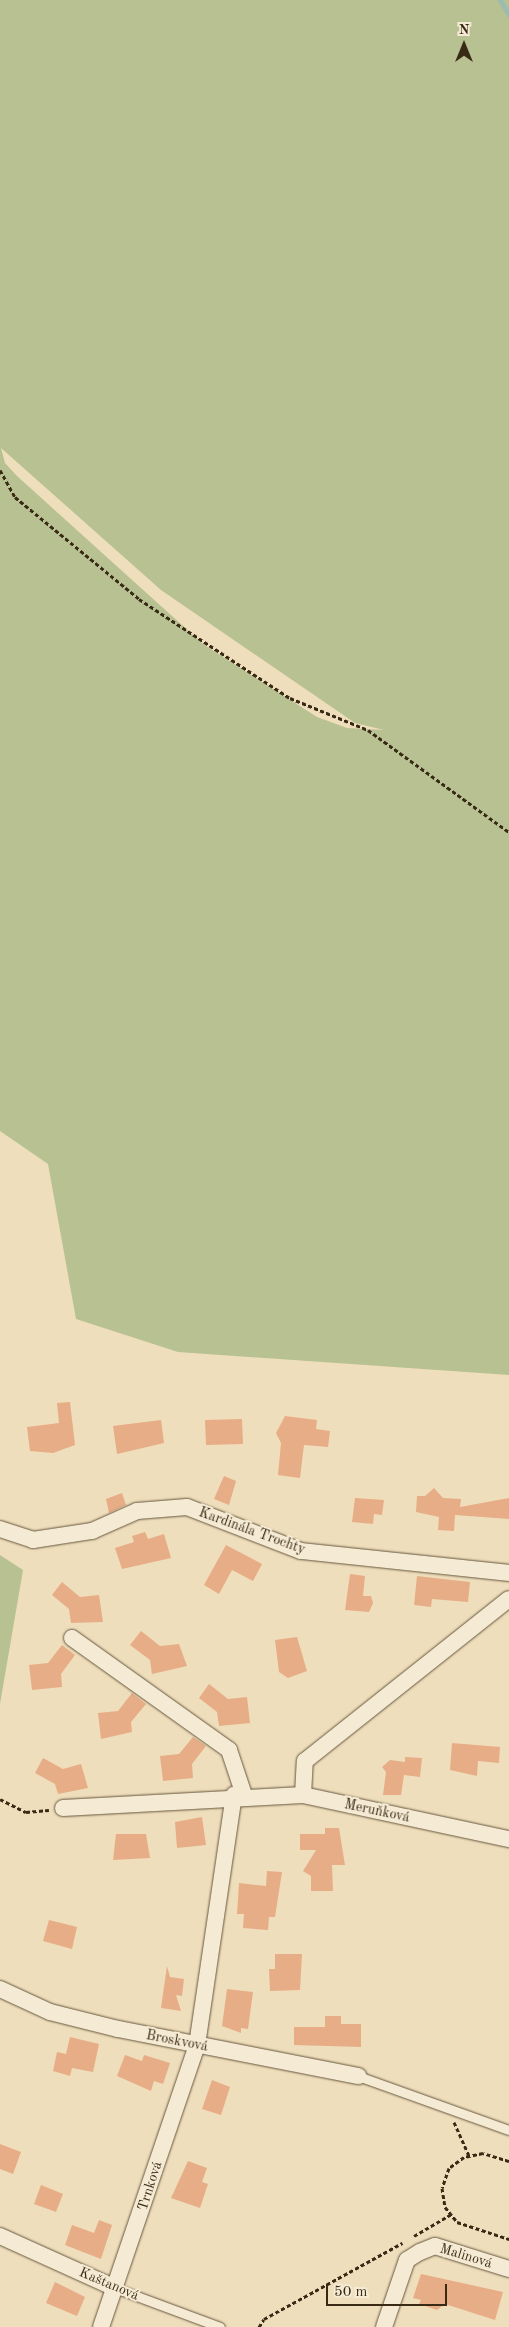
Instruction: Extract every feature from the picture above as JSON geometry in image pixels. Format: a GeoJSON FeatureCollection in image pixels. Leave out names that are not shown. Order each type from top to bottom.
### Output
{"type":"FeatureCollection","features":[{"type":"Feature","properties":{"kind":"street","name":"Kardinála Trochty"},"geometry":{"type":"LineString","coordinates":[[0,1529],[33,1540],[92,1531],[137,1511],[188,1507],[301,1551],[509,1573]]}},
{"type":"Feature","properties":{"kind":"street"},"geometry":{"type":"LineString","coordinates":[[302,1795],[306,1761],[509,1599]]}},
{"type":"Feature","properties":{"kind":"street"},"geometry":{"type":"LineString","coordinates":[[72,1638],[229,1750],[239,1795]]}},
{"type":"Feature","properties":{"kind":"street","name":"Meruňková"},"geometry":{"type":"LineString","coordinates":[[63,1808],[239,1795],[302,1795],[509,1839]]}},
{"type":"Feature","properties":{"kind":"street","name":"Trnková"},"geometry":{"type":"LineString","coordinates":[[101,2327],[116,2288],[197,2044],[239,1795]]}},
{"type":"Feature","properties":{"kind":"street","name":"Broskvová"},"geometry":{"type":"LineString","coordinates":[[0,1989],[50,2012],[358,2076]]}},
{"type":"Feature","properties":{"kind":"street","name":"Kaštanová"},"geometry":{"type":"LineString","coordinates":[[0,2236],[116,2288]]}},
{"type":"Feature","properties":{"kind":"street","name":"Malinová"},"geometry":{"type":"LineString","coordinates":[[384,2327],[407,2260],[420,2252],[435,2246],[509,2269]]}},
{"type":"Feature","properties":{"kind":"lane"},"geometry":{"type":"LineString","coordinates":[[358,2076],[448,2110],[509,2130]]}},
{"type":"Feature","properties":{"kind":"lane","name":"Kaštanová"},"geometry":{"type":"LineString","coordinates":[[116,2288],[220,2327]]}},
{"type":"Feature","properties":{"kind":"path"},"geometry":{"type":"LineString","coordinates":[[0,470],[15,497],[139,599],[290,698],[368,730],[509,832]]}},
{"type":"Feature","properties":{"kind":"path"},"geometry":{"type":"LineString","coordinates":[[0,1799],[26,1812],[63,1808]]}},
{"type":"Feature","properties":{"kind":"path"},"geometry":{"type":"LineString","coordinates":[[448,2110],[469,2155]]}},
{"type":"Feature","properties":{"kind":"path"},"geometry":{"type":"LineString","coordinates":[[509,2161],[483,2154],[469,2155],[453,2163],[445,2177],[443,2198],[450,2215],[462,2225],[509,2239]]}},
{"type":"Feature","properties":{"kind":"path"},"geometry":{"type":"LineString","coordinates":[[259,2327],[264,2319],[450,2215]]}},
{"type":"Feature","properties":{"kind":"green space"},"geometry":{"type":"Polygon","coordinates":[[[0,0],[509,0],[509,1375],[178,1352],[76,1319],[48,1164],[0,1131],[0,0]],[[1,448],[5,463],[17,476],[203,644],[317,717],[347,728],[384,730],[355,723],[161,590],[1,448]]]}},
{"type":"Feature","properties":{"kind":"green space"},"geometry":{"type":"Polygon","coordinates":[[[0,1555],[23,1570],[0,1704],[0,1555]]]}},
{"type":"Feature","properties":{"kind":"building"},"geometry":{"type":"Polygon","coordinates":[[[70,1402],[75,1445],[53,1453],[30,1451],[27,1427],[59,1423],[57,1403],[70,1402]]]}},
{"type":"Feature","properties":{"kind":"building"},"geometry":{"type":"Polygon","coordinates":[[[285,1416],[317,1420],[316,1429],[330,1431],[328,1447],[304,1445],[300,1478],[278,1475],[281,1443],[276,1433],[285,1416]]]}},
{"type":"Feature","properties":{"kind":"building"},"geometry":{"type":"Polygon","coordinates":[[[242,1419],[243,1444],[206,1445],[205,1420],[242,1419]]]}},
{"type":"Feature","properties":{"kind":"building"},"geometry":{"type":"Polygon","coordinates":[[[161,1420],[164,1443],[117,1454],[113,1426],[161,1420]]]}},
{"type":"Feature","properties":{"kind":"building"},"geometry":{"type":"Polygon","coordinates":[[[224,1476],[236,1481],[229,1505],[214,1499],[224,1476]]]}},
{"type":"Feature","properties":{"kind":"building"},"geometry":{"type":"Polygon","coordinates":[[[434,1488],[443,1498],[461,1499],[460,1507],[509,1498],[509,1519],[455,1515],[454,1531],[438,1530],[439,1517],[416,1512],[417,1496],[425,1496],[434,1488]]]}},
{"type":"Feature","properties":{"kind":"building"},"geometry":{"type":"Polygon","coordinates":[[[122,1493],[126,1505],[109,1513],[106,1499],[122,1493]]]}},
{"type":"Feature","properties":{"kind":"building"},"geometry":{"type":"Polygon","coordinates":[[[355,1498],[384,1500],[382,1515],[374,1514],[373,1524],[352,1522],[355,1498]]]}},
{"type":"Feature","properties":{"kind":"building"},"geometry":{"type":"Polygon","coordinates":[[[145,1532],[148,1539],[164,1534],[171,1558],[122,1569],[115,1548],[134,1542],[132,1536],[145,1532]]]}},
{"type":"Feature","properties":{"kind":"building"},"geometry":{"type":"Polygon","coordinates":[[[226,1545],[262,1564],[253,1581],[232,1570],[219,1594],[204,1585],[226,1545]]]}},
{"type":"Feature","properties":{"kind":"building"},"geometry":{"type":"Polygon","coordinates":[[[350,1574],[365,1576],[363,1596],[371,1596],[373,1603],[369,1612],[345,1610],[350,1574]]]}},
{"type":"Feature","properties":{"kind":"building"},"geometry":{"type":"Polygon","coordinates":[[[417,1576],[470,1582],[468,1602],[432,1599],[431,1607],[414,1605],[417,1576]]]}},
{"type":"Feature","properties":{"kind":"building"},"geometry":{"type":"Polygon","coordinates":[[[62,1582],[80,1597],[99,1595],[103,1622],[71,1623],[69,1609],[52,1595],[62,1582]]]}},
{"type":"Feature","properties":{"kind":"building"},"geometry":{"type":"Polygon","coordinates":[[[141,1631],[160,1646],[179,1644],[187,1666],[152,1674],[150,1660],[130,1645],[141,1631]]]}},
{"type":"Feature","properties":{"kind":"building"},"geometry":{"type":"Polygon","coordinates":[[[297,1637],[307,1671],[288,1678],[279,1672],[275,1640],[297,1637]]]}},
{"type":"Feature","properties":{"kind":"building"},"geometry":{"type":"Polygon","coordinates":[[[62,1645],[75,1655],[61,1674],[62,1687],[32,1690],[29,1665],[48,1663],[62,1645]]]}},
{"type":"Feature","properties":{"kind":"building"},"geometry":{"type":"Polygon","coordinates":[[[209,1684],[228,1699],[247,1697],[250,1723],[219,1726],[217,1712],[199,1698],[209,1684]]]}},
{"type":"Feature","properties":{"kind":"building"},"geometry":{"type":"Polygon","coordinates":[[[132,1693],[146,1704],[131,1722],[132,1732],[101,1739],[98,1713],[118,1711],[132,1693]]]}},
{"type":"Feature","properties":{"kind":"building"},"geometry":{"type":"Polygon","coordinates":[[[193,1737],[206,1746],[192,1764],[193,1778],[163,1781],[160,1756],[179,1754],[193,1737]]]}},
{"type":"Feature","properties":{"kind":"building"},"geometry":{"type":"Polygon","coordinates":[[[452,1743],[500,1747],[499,1763],[478,1761],[477,1776],[450,1770],[452,1743]]]}},
{"type":"Feature","properties":{"kind":"building"},"geometry":{"type":"Polygon","coordinates":[[[405,1757],[422,1758],[420,1777],[404,1775],[401,1795],[383,1795],[386,1772],[382,1767],[390,1760],[405,1762],[405,1757]]]}},
{"type":"Feature","properties":{"kind":"building"},"geometry":{"type":"Polygon","coordinates":[[[43,1758],[63,1769],[81,1764],[88,1788],[58,1794],[55,1784],[35,1773],[43,1758]]]}},
{"type":"Feature","properties":{"kind":"building"},"geometry":{"type":"Polygon","coordinates":[[[202,1817],[206,1845],[177,1848],[175,1822],[202,1817]]]}},
{"type":"Feature","properties":{"kind":"building"},"geometry":{"type":"Polygon","coordinates":[[[325,1828],[339,1828],[345,1865],[332,1865],[333,1891],[311,1891],[311,1876],[303,1871],[316,1850],[300,1850],[300,1834],[325,1834],[325,1828]]]}},
{"type":"Feature","properties":{"kind":"building"},"geometry":{"type":"Polygon","coordinates":[[[116,1834],[146,1834],[150,1858],[113,1860],[116,1834]]]}},
{"type":"Feature","properties":{"kind":"building"},"geometry":{"type":"Polygon","coordinates":[[[267,1871],[282,1872],[275,1917],[269,1917],[268,1930],[243,1928],[244,1914],[237,1914],[239,1883],[266,1886],[267,1871]]]}},
{"type":"Feature","properties":{"kind":"building"},"geometry":{"type":"Polygon","coordinates":[[[49,1920],[77,1927],[72,1949],[43,1941],[49,1920]]]}},
{"type":"Feature","properties":{"kind":"building"},"geometry":{"type":"Polygon","coordinates":[[[275,1954],[302,1954],[300,1990],[270,1991],[269,1969],[275,1969],[275,1954]]]}},
{"type":"Feature","properties":{"kind":"building"},"geometry":{"type":"Polygon","coordinates":[[[167,1966],[170,1977],[184,1979],[182,1996],[176,1995],[181,2011],[161,2008],[167,1966]]]}},
{"type":"Feature","properties":{"kind":"building"},"geometry":{"type":"Polygon","coordinates":[[[227,1989],[253,1992],[248,2029],[241,2028],[241,2033],[222,2026],[227,1989]]]}},
{"type":"Feature","properties":{"kind":"building"},"geometry":{"type":"Polygon","coordinates":[[[325,2016],[341,2016],[341,2024],[361,2024],[361,2047],[294,2045],[294,2027],[325,2027],[325,2016]]]}},
{"type":"Feature","properties":{"kind":"building"},"geometry":{"type":"Polygon","coordinates":[[[70,2037],[99,2044],[93,2072],[72,2068],[70,2076],[53,2071],[57,2052],[66,2054],[70,2037]]]}},
{"type":"Feature","properties":{"kind":"building"},"geometry":{"type":"Polygon","coordinates":[[[125,2055],[142,2061],[144,2055],[170,2063],[163,2084],[154,2081],[151,2091],[117,2076],[125,2055]]]}},
{"type":"Feature","properties":{"kind":"building"},"geometry":{"type":"Polygon","coordinates":[[[212,2080],[230,2087],[221,2115],[202,2109],[212,2080]]]}},
{"type":"Feature","properties":{"kind":"building"},"geometry":{"type":"Polygon","coordinates":[[[0,2144],[21,2152],[13,2174],[0,2169],[0,2144]]]}},
{"type":"Feature","properties":{"kind":"building"},"geometry":{"type":"Polygon","coordinates":[[[188,2161],[207,2168],[202,2182],[208,2184],[200,2208],[171,2198],[188,2161]]]}},
{"type":"Feature","properties":{"kind":"building"},"geometry":{"type":"Polygon","coordinates":[[[41,2185],[63,2194],[56,2212],[34,2204],[41,2185]]]}},
{"type":"Feature","properties":{"kind":"building"},"geometry":{"type":"Polygon","coordinates":[[[99,2220],[112,2225],[101,2259],[65,2245],[72,2225],[94,2233],[99,2220]]]}},
{"type":"Feature","properties":{"kind":"building"},"geometry":{"type":"Polygon","coordinates":[[[421,2274],[503,2292],[495,2320],[445,2304],[437,2310],[419,2304],[421,2300],[413,2298],[421,2274]]]}},
{"type":"Feature","properties":{"kind":"building"},"geometry":{"type":"Polygon","coordinates":[[[55,2282],[85,2297],[77,2316],[46,2303],[55,2282]]]}},
{"type":"Feature","properties":{"kind":"waterway"},"geometry":{"type":"LineString","coordinates":[[500,0],[509,15]]}}]}
